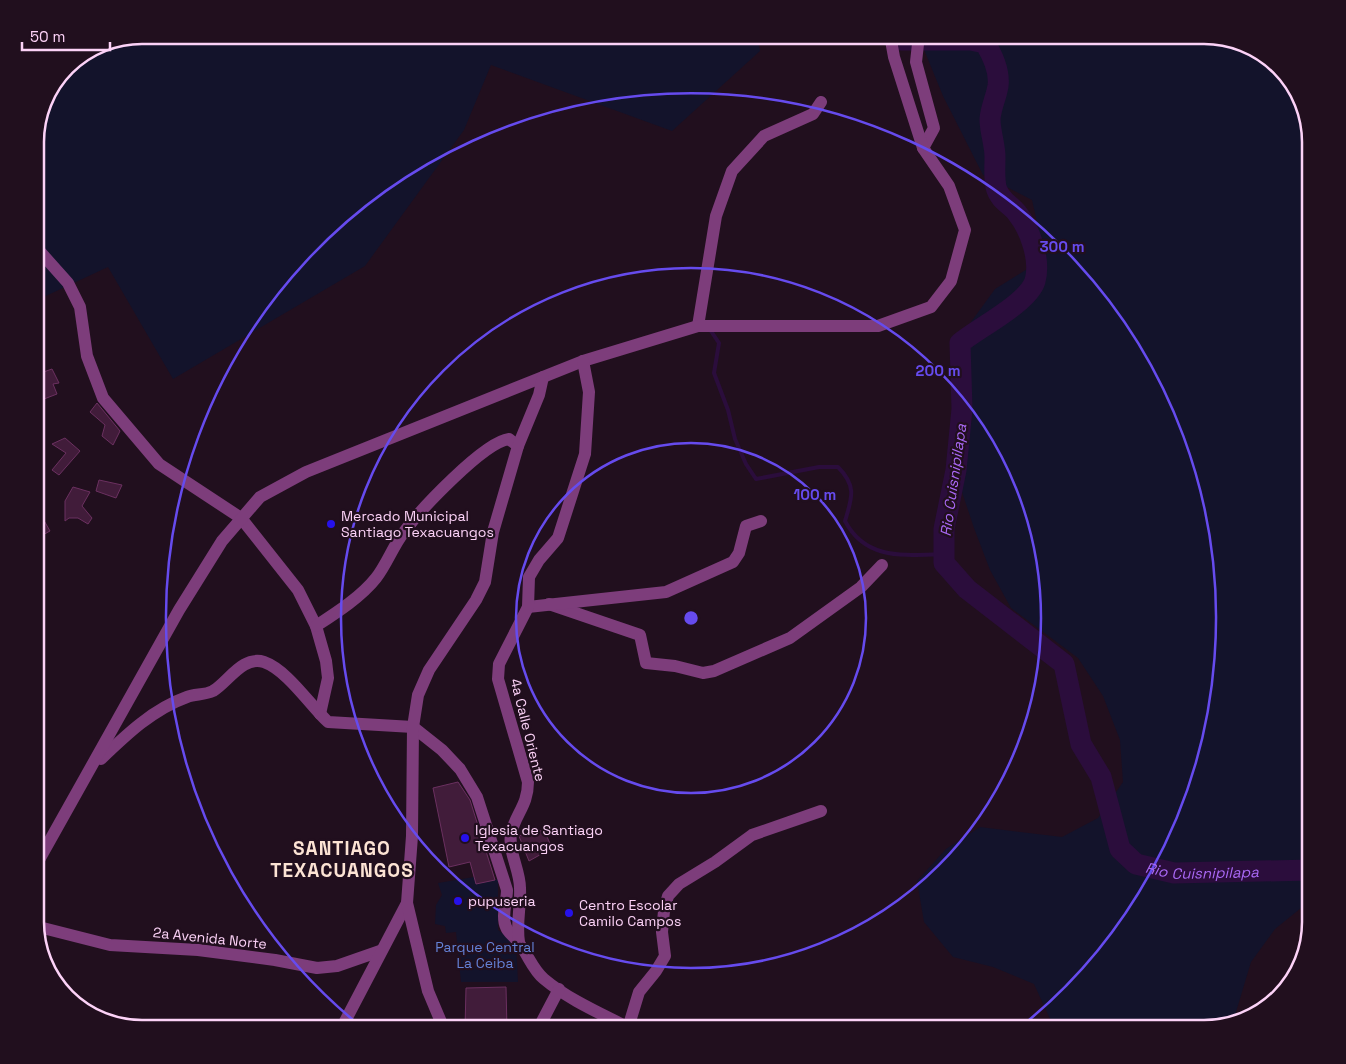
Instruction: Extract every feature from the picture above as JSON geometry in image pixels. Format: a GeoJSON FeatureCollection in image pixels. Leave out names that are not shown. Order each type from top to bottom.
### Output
{"type":"FeatureCollection","features":[{"type":"Feature","properties":{"kind":"street"},"geometry":{"type":"LineString","coordinates":[[44,851],[179,610],[222,541],[260,497],[306,472],[583,361],[698,326],[878,326],[931,307],[951,281],[966,230],[949,186],[923,148],[892,44]]}},
{"type":"Feature","properties":{"kind":"street"},"geometry":{"type":"LineString","coordinates":[[918,44],[916,62],[934,128],[923,148]]}},
{"type":"Feature","properties":{"kind":"street"},"geometry":{"type":"LineString","coordinates":[[698,326],[716,216],[732,171],[764,136],[813,114],[821,102]]}},
{"type":"Feature","properties":{"kind":"street"},"geometry":{"type":"LineString","coordinates":[[44,256],[68,283],[80,307],[87,356],[103,398],[159,464],[241,518],[298,590],[316,626],[326,661],[328,678],[320,714]]}},
{"type":"Feature","properties":{"kind":"street","name":"4a Calle Oriente"},"geometry":{"type":"LineString","coordinates":[[519,942],[516,928],[520,887],[511,848],[511,833],[528,795],[528,782],[498,679],[499,664],[528,607],[529,577],[539,560],[558,538],[573,497],[585,454],[589,392],[583,361]]}},
{"type":"Feature","properties":{"kind":"street"},"geometry":{"type":"LineString","coordinates":[[440,1020],[428,991],[407,903],[412,836],[414,727],[418,695],[429,670],[476,600],[485,582],[493,532],[518,446],[539,395],[543,377]]}},
{"type":"Feature","properties":{"kind":"street"},"geometry":{"type":"LineString","coordinates":[[316,626],[354,599],[376,579],[403,533],[421,510],[486,450],[500,440],[509,439],[518,446]]}},
{"type":"Feature","properties":{"kind":"street"},"geometry":{"type":"LineString","coordinates":[[528,607],[666,592],[688,584],[733,562],[739,553],[746,526],[761,521]]}},
{"type":"Feature","properties":{"kind":"street"},"geometry":{"type":"LineString","coordinates":[[549,604],[640,635],[646,663],[675,666],[703,673],[714,671],[790,638],[861,587],[882,564]]}},
{"type":"Feature","properties":{"kind":"street"},"geometry":{"type":"LineString","coordinates":[[92,768],[129,732],[152,715],[187,697],[212,691],[241,667],[252,662],[263,662],[275,669],[328,722],[414,727],[448,756],[460,769],[477,797],[507,890],[508,903],[504,918],[506,928],[519,942],[533,966],[544,979],[615,1020]]}},
{"type":"Feature","properties":{"kind":"street"},"geometry":{"type":"LineString","coordinates":[[631,1020],[639,992],[656,971],[664,956],[662,932],[668,896],[679,884],[752,836],[821,810]]}},
{"type":"Feature","properties":{"kind":"street"},"geometry":{"type":"LineString","coordinates":[[346,1020],[380,951],[407,903]]}},
{"type":"Feature","properties":{"kind":"street","name":"2a Avenida Norte"},"geometry":{"type":"LineString","coordinates":[[44,928],[110,945],[198,950],[275,960],[318,968],[338,966],[380,951]]}},
{"type":"Feature","properties":{"kind":"street"},"geometry":{"type":"LineString","coordinates":[[543,1020],[559,989]]}},
{"type":"Feature","properties":{"kind":"green space"},"geometry":{"type":"Polygon","coordinates":[[[141,44],[759,44],[760,51],[672,131],[491,65],[464,130],[365,266],[173,379],[108,267],[44,297],[44,135],[47,116],[60,87],[72,72],[87,60],[104,51],[116,47],[141,44]]]}},
{"type":"Feature","properties":{"kind":"green space"},"geometry":{"type":"Polygon","coordinates":[[[922,44],[1205,44],[1230,47],[1259,60],[1286,87],[1297,110],[1302,135],[1302,907],[1275,929],[1251,962],[1235,1015],[1205,1020],[1051,1020],[1034,984],[993,967],[953,957],[924,922],[917,881],[946,849],[980,827],[1062,837],[1098,818],[1123,782],[1120,740],[1103,696],[1078,658],[1011,608],[990,570],[960,486],[972,418],[963,333],[995,289],[1045,258],[1032,200],[983,175],[943,96],[922,44]]]}},
{"type":"Feature","properties":{"kind":"green space","name":"Parque Central La Ceiba"},"geometry":{"type":"Polygon","coordinates":[[[474,877],[476,884],[498,879],[498,930],[516,944],[518,982],[461,982],[456,932],[446,933],[445,926],[435,924],[436,905],[442,895],[438,883],[474,877]]]}},
{"type":"Feature","properties":{"kind":"building"},"geometry":{"type":"Polygon","coordinates":[[[52,369],[59,383],[53,384],[57,394],[44,399],[44,372],[52,369]]]}},
{"type":"Feature","properties":{"kind":"building"},"geometry":{"type":"Polygon","coordinates":[[[97,403],[120,431],[113,445],[102,436],[105,425],[90,412],[97,403]]]}},
{"type":"Feature","properties":{"kind":"building"},"geometry":{"type":"Polygon","coordinates":[[[65,438],[80,451],[59,475],[52,470],[66,453],[52,444],[65,438]]]}},
{"type":"Feature","properties":{"kind":"building"},"geometry":{"type":"Polygon","coordinates":[[[99,480],[122,485],[116,498],[96,491],[99,480]]]}},
{"type":"Feature","properties":{"kind":"building"},"geometry":{"type":"Polygon","coordinates":[[[73,487],[90,492],[82,506],[92,518],[88,524],[78,518],[69,518],[65,521],[65,501],[73,487]]]}},
{"type":"Feature","properties":{"kind":"building"},"geometry":{"type":"Polygon","coordinates":[[[44,520],[50,531],[44,534],[44,520]]]}},
{"type":"Feature","properties":{"kind":"building","name":"Iglesia de Santiago Texacuangos"},"geometry":{"type":"Polygon","coordinates":[[[458,782],[470,800],[495,880],[476,884],[470,862],[449,867],[433,788],[458,782]]]}},
{"type":"Feature","properties":{"kind":"building"},"geometry":{"type":"Polygon","coordinates":[[[534,830],[536,832],[544,830],[552,848],[529,861],[519,836],[534,830]]]}},
{"type":"Feature","properties":{"kind":"building"},"geometry":{"type":"Polygon","coordinates":[[[506,987],[507,1020],[465,1020],[466,988],[506,987]]]}},
{"type":"Feature","properties":{"kind":"waterway","name":"Rio Cuisnipilapa"},"geometry":{"type":"LineString","coordinates":[[986,44],[993,58],[998,75],[998,86],[990,119],[995,152],[996,187],[1005,202],[1017,213],[1026,227],[1033,245],[1037,264],[1035,281],[1023,298],[1002,315],[960,343],[962,409],[956,470],[944,529],[944,563],[967,589],[1064,664],[1081,744],[1101,777],[1120,849],[1136,864],[1174,873],[1302,870]]}},
{"type":"Feature","properties":{"kind":"waterway"},"geometry":{"type":"LineString","coordinates":[[711,331],[719,343],[714,373],[728,410],[735,439],[746,464],[756,479],[819,467],[838,467],[848,480],[851,492],[850,506],[845,521],[854,534],[864,543],[875,549],[901,555],[944,554]]}},
{"type":"Feature","properties":{"kind":"place","name":"Mercado Municipal Santiago Texacuangos"},"geometry":{"type":"Point","coordinates":[331,524]}},
{"type":"Feature","properties":{"kind":"place","name":"Iglesia de Santiago Texacuangos"},"geometry":{"type":"Point","coordinates":[465,838]}},
{"type":"Feature","properties":{"kind":"place","name":"pupuseria"},"geometry":{"type":"Point","coordinates":[458,901]}},
{"type":"Feature","properties":{"kind":"place","name":"Centro Escolar Camilo Campos"},"geometry":{"type":"Point","coordinates":[569,913]}},
{"type":"Feature","properties":{"kind":"district","name":"SANTIAGO TEXACUANGOS"},"geometry":{"type":"Point","coordinates":[342,859]}}]}
